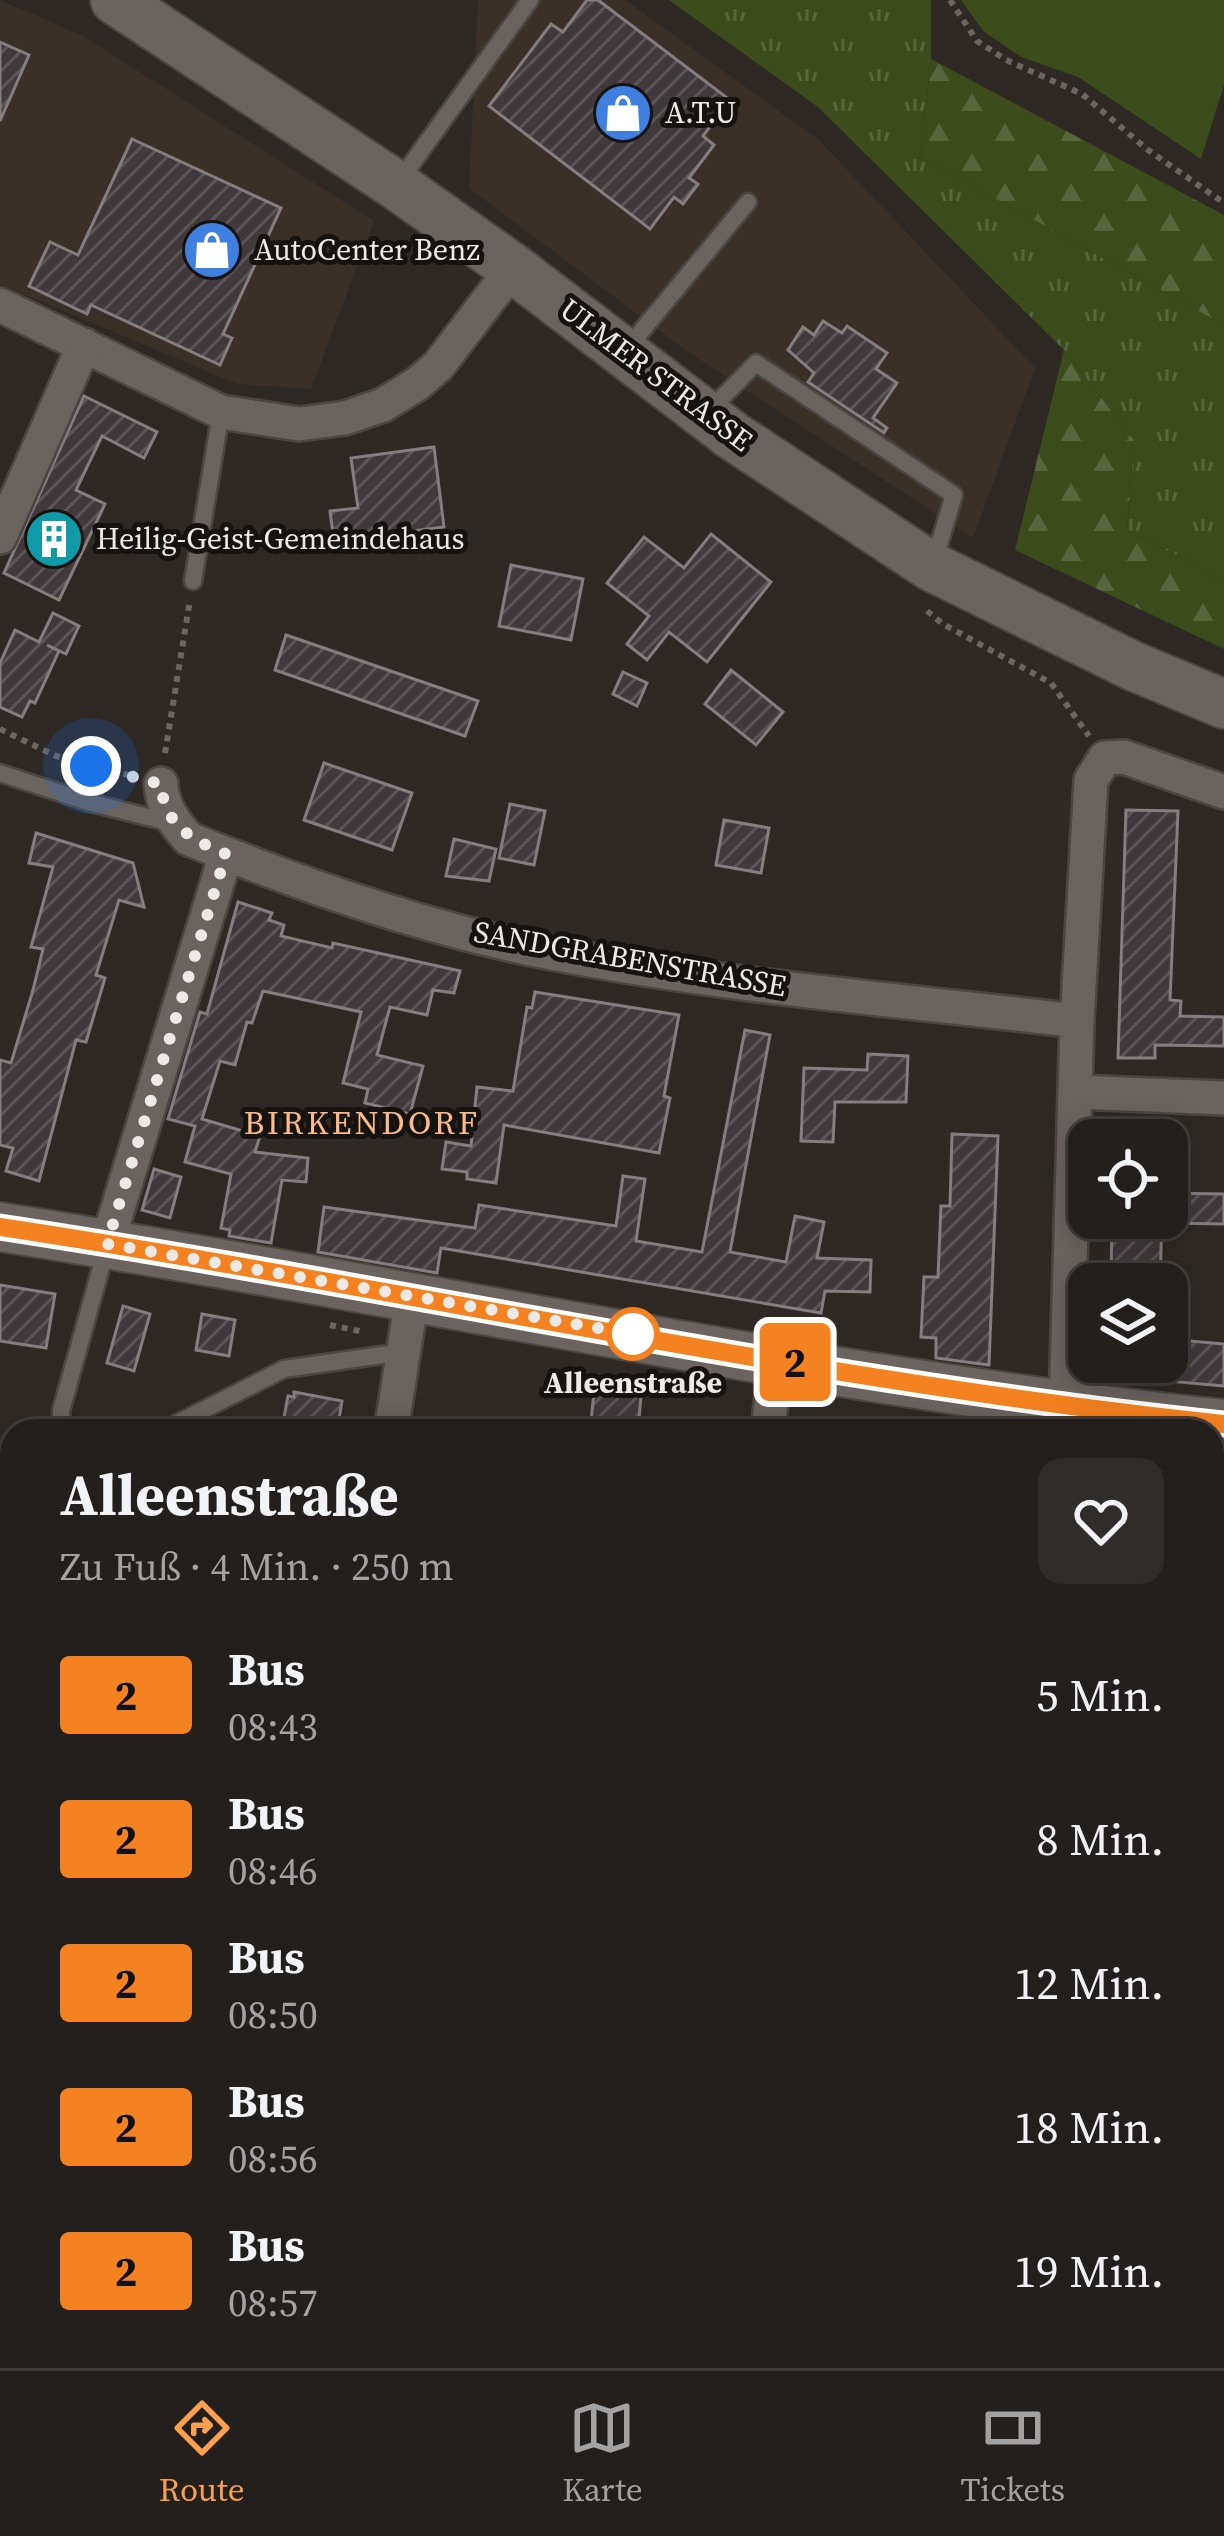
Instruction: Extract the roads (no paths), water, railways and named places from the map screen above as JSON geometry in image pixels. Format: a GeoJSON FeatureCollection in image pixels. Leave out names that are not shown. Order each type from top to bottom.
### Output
{"type":"FeatureCollection","features":[{"type":"Feature","properties":{"kind":"main road","name":"ULMER STRASSE"},"geometry":{"type":"LineString","coordinates":[[115,0],[396,184],[706,414],[932,567],[1133,666],[1224,704]]}},
{"type":"Feature","properties":{"kind":"main road"},"geometry":{"type":"LineString","coordinates":[[0,1227],[776,1358],[1182,1419]]}},
{"type":"Feature","properties":{"kind":"street"},"geometry":{"type":"LineString","coordinates":[[0,305],[221,412],[298,424],[345,418],[383,405],[439,366],[513,268]]}},
{"type":"Feature","properties":{"kind":"street"},"geometry":{"type":"LineString","coordinates":[[0,537],[84,345]]}},
{"type":"Feature","properties":{"kind":"street"},"geometry":{"type":"LineString","coordinates":[[1066,1405],[1077,1021],[1091,780],[1105,758],[1124,757],[1224,792]]}},
{"type":"Feature","properties":{"kind":"street"},"geometry":{"type":"LineString","coordinates":[[161,784],[175,823]]}},
{"type":"Feature","properties":{"kind":"street","name":"SANDGRABENSTRASSE"},"geometry":{"type":"LineString","coordinates":[[175,823],[189,839],[226,854],[391,911],[523,947],[686,975],[1077,1021]]}},
{"type":"Feature","properties":{"kind":"street"},"geometry":{"type":"LineString","coordinates":[[107,1244],[226,854]]}},
{"type":"Feature","properties":{"kind":"street"},"geometry":{"type":"LineString","coordinates":[[1076,1092],[1224,1098]]}},
{"type":"Feature","properties":{"kind":"street"},"geometry":{"type":"LineString","coordinates":[[393,1419],[412,1298]]}},
{"type":"Feature","properties":{"kind":"street"},"geometry":{"type":"LineString","coordinates":[[769,1419],[776,1358]]}},
{"type":"Feature","properties":{"kind":"lane"},"geometry":{"type":"LineString","coordinates":[[396,184],[530,0]]}},
{"type":"Feature","properties":{"kind":"lane"},"geometry":{"type":"LineString","coordinates":[[625,352],[748,202]]}},
{"type":"Feature","properties":{"kind":"lane"},"geometry":{"type":"LineString","coordinates":[[706,414],[756,363],[934,482],[953,495],[932,567]]}},
{"type":"Feature","properties":{"kind":"lane"},"geometry":{"type":"LineString","coordinates":[[194,581],[221,412]]}},
{"type":"Feature","properties":{"kind":"lane"},"geometry":{"type":"LineString","coordinates":[[0,773],[175,823]]}},
{"type":"Feature","properties":{"kind":"lane"},"geometry":{"type":"LineString","coordinates":[[61,1419],[107,1244]]}},
{"type":"Feature","properties":{"kind":"lane"},"geometry":{"type":"LineString","coordinates":[[186,1419],[284,1370],[403,1352]]}},
{"type":"Feature","properties":{"kind":"place","name":"A.T.U"},"geometry":{"type":"Point","coordinates":[623,113]}},
{"type":"Feature","properties":{"kind":"place","name":"AutoCenter Benz"},"geometry":{"type":"Point","coordinates":[212,250]}},
{"type":"Feature","properties":{"kind":"place","name":"Heilig-Geist-Gemeindehaus"},"geometry":{"type":"Point","coordinates":[54,539]}},
{"type":"Feature","properties":{"kind":"place","name":"Alleenstraße"},"geometry":{"type":"Point","coordinates":[633,1334]}},
{"type":"Feature","properties":{"kind":"district","name":"BIRKENDORF"},"geometry":{"type":"Point","coordinates":[362,1122]}}]}
